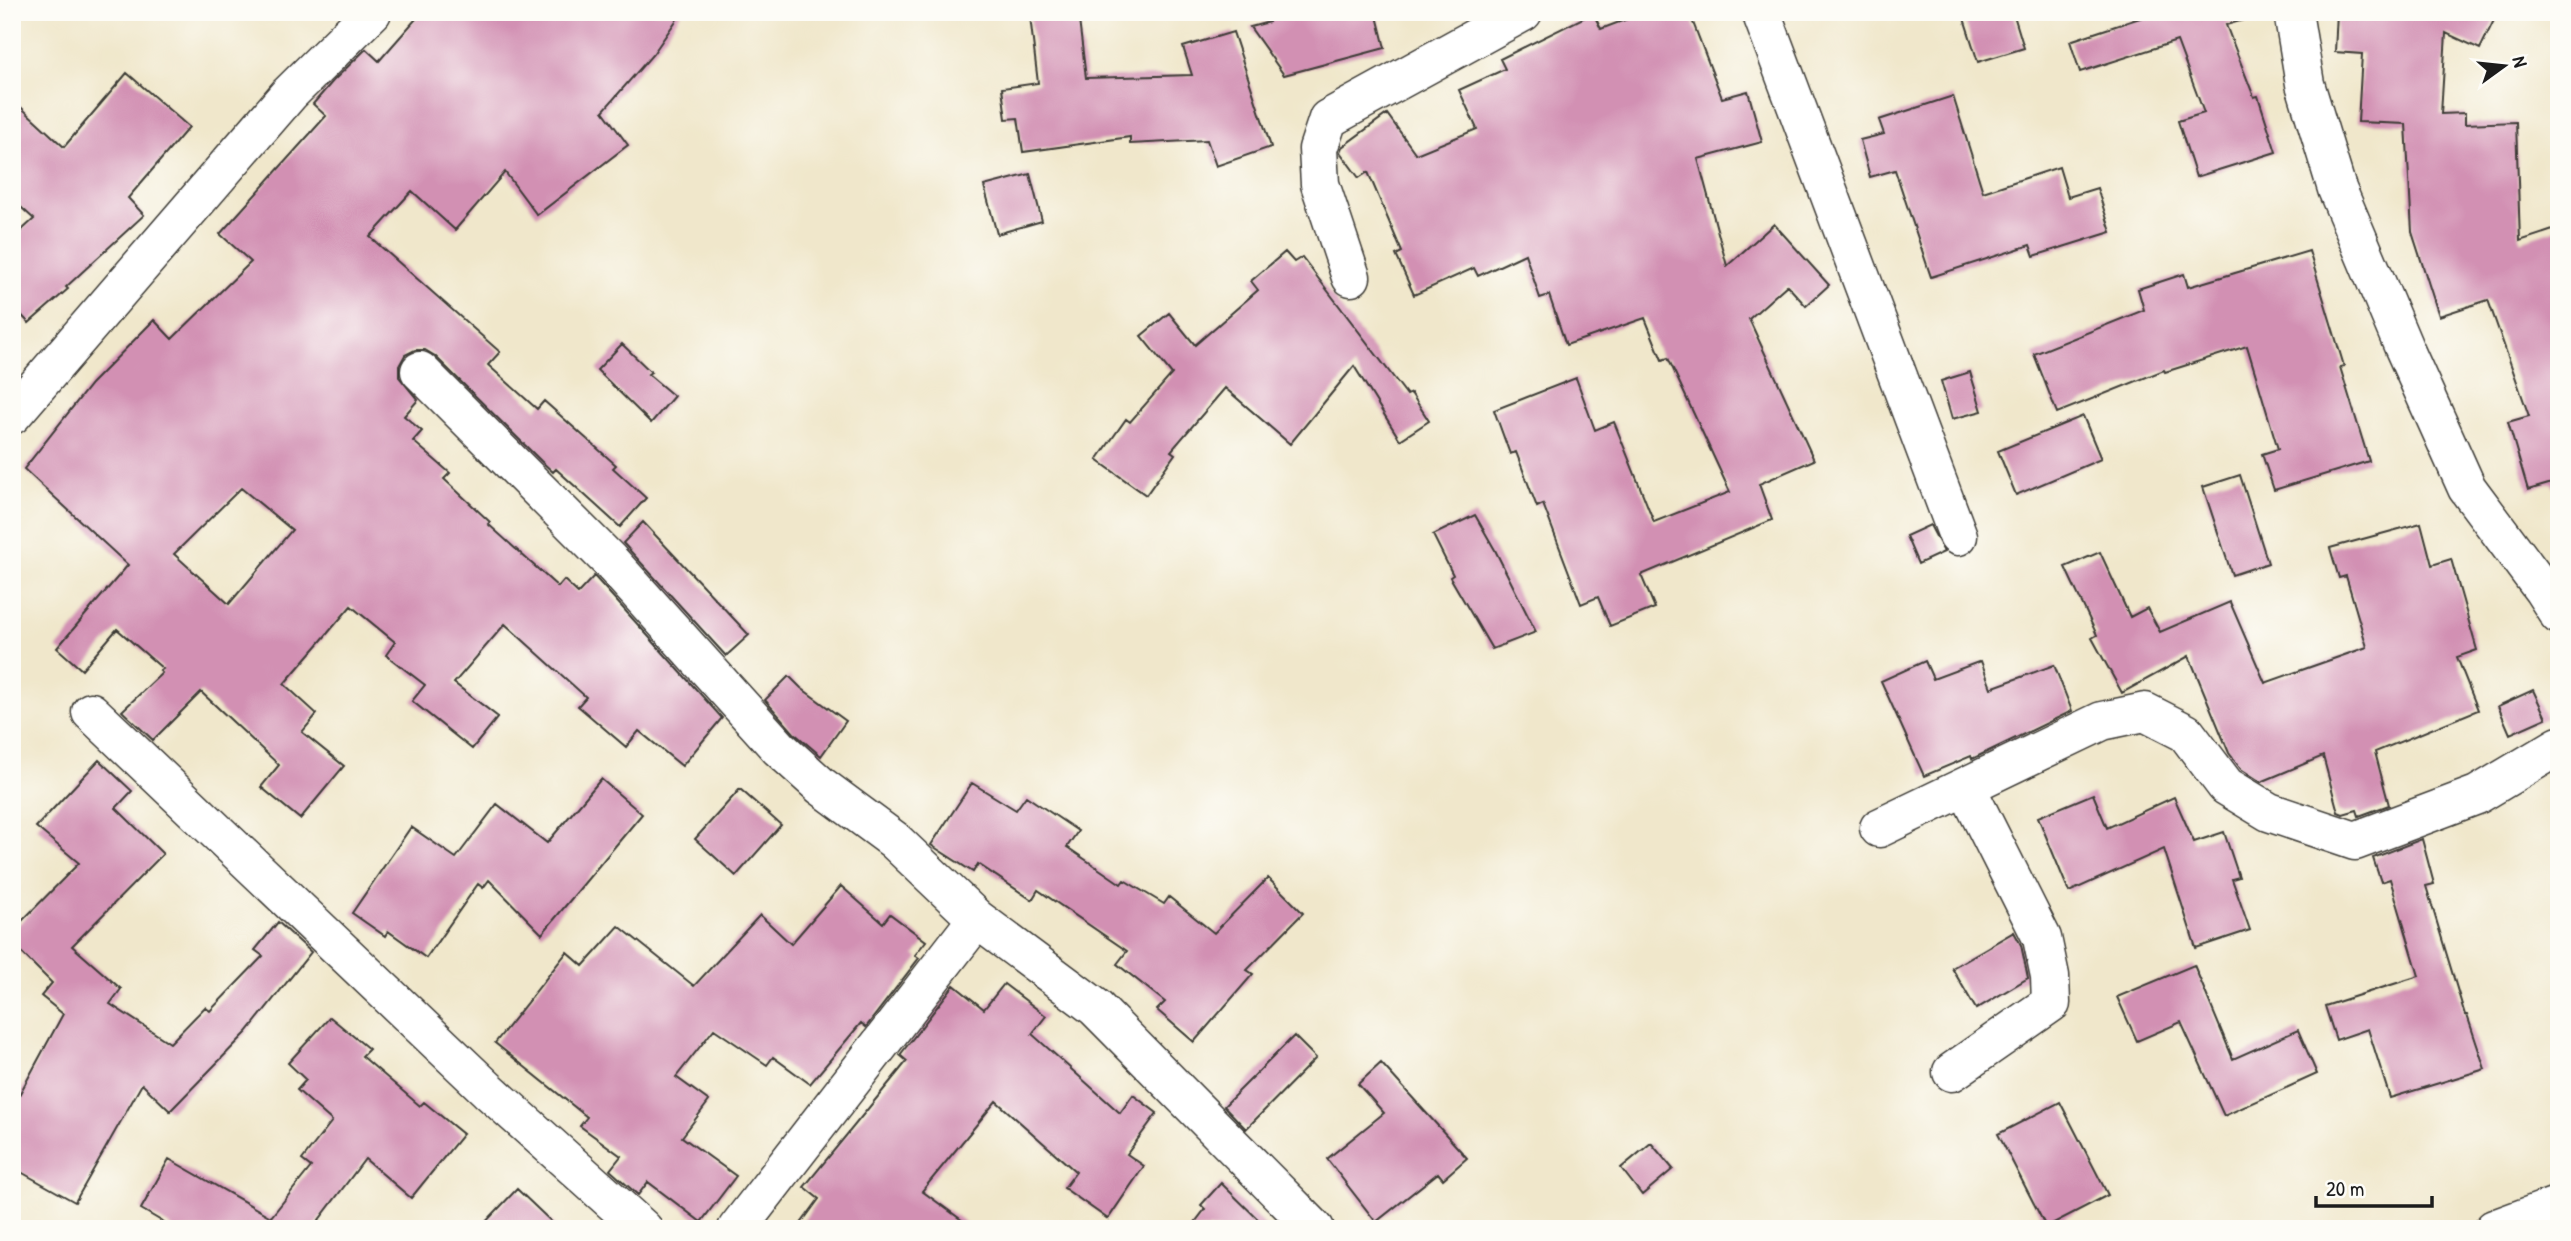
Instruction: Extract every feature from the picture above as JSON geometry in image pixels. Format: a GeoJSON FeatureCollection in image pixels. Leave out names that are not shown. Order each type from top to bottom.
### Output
{"type":"FeatureCollection","features":[{"type":"Feature","properties":{"kind":"street"},"geometry":{"type":"LineString","coordinates":[[12,415],[289,94],[372,12]]}},
{"type":"Feature","properties":{"kind":"street"},"geometry":{"type":"LineString","coordinates":[[1761,12],[1958,536]]}},
{"type":"Feature","properties":{"kind":"street"},"geometry":{"type":"LineString","coordinates":[[2293,12],[2305,84],[2337,189],[2404,348],[2467,488],[2559,615]]}},
{"type":"Feature","properties":{"kind":"street"},"geometry":{"type":"LineString","coordinates":[[1350,276],[1320,184],[1318,149],[1328,119],[1511,15]]}},
{"type":"Feature","properties":{"kind":"street"},"geometry":{"type":"LineString","coordinates":[[420,372],[609,560],[779,748],[821,786],[894,840],[977,919],[1095,1007],[1315,1229]]}},
{"type":"Feature","properties":{"kind":"street"},"geometry":{"type":"LineString","coordinates":[[92,712],[488,1090],[643,1229]]}},
{"type":"Feature","properties":{"kind":"street"},"geometry":{"type":"LineString","coordinates":[[1879,828],[2102,721],[2145,712],[2186,733],[2226,786],[2269,812],[2355,841],[2477,795],[2559,746]]}},
{"type":"Feature","properties":{"kind":"street"},"geometry":{"type":"LineString","coordinates":[[1952,1072],[2051,1003],[2050,976],[2042,938],[1966,787]]}},
{"type":"Feature","properties":{"kind":"street"},"geometry":{"type":"LineString","coordinates":[[737,1229],[977,919]]}},
{"type":"Feature","properties":{"kind":"street"},"geometry":{"type":"LineString","coordinates":[[2494,1229],[2559,1205]]}},
{"type":"Feature","properties":{"kind":"building"},"geometry":{"type":"Polygon","coordinates":[[[422,12],[682,12],[653,54],[603,111],[628,145],[537,215],[505,172],[455,230],[412,191],[370,237],[500,352],[488,365],[537,409],[544,401],[616,465],[613,468],[646,498],[620,527],[556,469],[553,472],[541,461],[435,356],[425,350],[415,350],[405,355],[399,366],[399,377],[418,400],[404,416],[422,431],[413,441],[450,473],[444,479],[490,522],[488,524],[558,587],[564,580],[578,593],[594,576],[722,718],[682,766],[639,731],[626,747],[578,706],[586,697],[505,624],[454,683],[498,717],[472,749],[412,701],[425,685],[386,655],[395,642],[351,606],[284,684],[317,714],[302,732],[344,766],[300,819],[261,787],[279,765],[201,692],[153,740],[122,711],[163,669],[117,629],[82,670],[57,648],[128,565],[24,469],[91,384],[154,320],[172,339],[251,262],[220,234],[326,116],[313,104],[333,81],[366,49],[379,61],[422,12]],[[241,488],[174,554],[229,604],[292,530],[241,488]]]}},
{"type":"Feature","properties":{"kind":"building"},"geometry":{"type":"Polygon","coordinates":[[[1078,12],[1086,78],[1192,75],[1183,47],[1233,32],[1271,147],[1216,166],[1207,140],[1130,144],[1130,137],[1023,152],[1018,118],[1006,119],[1002,88],[1038,83],[1030,16],[1078,12]]]}},
{"type":"Feature","properties":{"kind":"building"},"geometry":{"type":"Polygon","coordinates":[[[1266,12],[1376,12],[1385,48],[1284,75],[1250,27],[1269,22],[1266,12]]]}},
{"type":"Feature","properties":{"kind":"building"},"geometry":{"type":"Polygon","coordinates":[[[1646,12],[1689,12],[1722,98],[1748,91],[1762,142],[1698,159],[1727,266],[1774,224],[1829,285],[1806,306],[1787,285],[1749,319],[1814,460],[1759,484],[1772,520],[1641,575],[1655,608],[1610,626],[1598,597],[1581,604],[1543,504],[1537,507],[1516,452],[1510,454],[1494,410],[1576,378],[1595,430],[1614,422],[1654,522],[1730,492],[1668,358],[1662,360],[1645,318],[1566,345],[1549,295],[1540,298],[1525,254],[1478,276],[1474,268],[1414,295],[1396,255],[1402,252],[1368,172],[1359,178],[1340,152],[1342,147],[1387,114],[1416,154],[1477,129],[1459,90],[1505,69],[1500,59],[1593,13],[1601,29],[1646,12]]]}},
{"type":"Feature","properties":{"kind":"building"},"geometry":{"type":"Polygon","coordinates":[[[1962,12],[2013,12],[2024,48],[1978,62],[1962,12]]]}},
{"type":"Feature","properties":{"kind":"building"},"geometry":{"type":"Polygon","coordinates":[[[2158,12],[2246,12],[2247,19],[2226,25],[2254,97],[2258,96],[2276,152],[2196,177],[2178,121],[2204,113],[2177,41],[2080,72],[2070,41],[2158,12]]]}},
{"type":"Feature","properties":{"kind":"building"},"geometry":{"type":"Polygon","coordinates":[[[2337,12],[2498,12],[2480,49],[2446,33],[2441,114],[2465,113],[2465,124],[2516,122],[2520,241],[2559,228],[2559,488],[2554,488],[2552,483],[2528,490],[2508,422],[2529,416],[2488,300],[2439,316],[2412,232],[2406,124],[2358,122],[2362,54],[2335,52],[2337,12]]]}},
{"type":"Feature","properties":{"kind":"building"},"geometry":{"type":"Polygon","coordinates":[[[127,73],[189,127],[128,198],[144,215],[29,323],[12,305],[12,239],[34,219],[12,199],[12,99],[64,147],[127,73]]]}},
{"type":"Feature","properties":{"kind":"building"},"geometry":{"type":"Polygon","coordinates":[[[1953,96],[1983,192],[2059,167],[2068,197],[2097,188],[2111,232],[2034,256],[2030,245],[1931,277],[1895,170],[1870,177],[1860,140],[1884,134],[1879,120],[1953,96]]]}},
{"type":"Feature","properties":{"kind":"building"},"geometry":{"type":"Polygon","coordinates":[[[1030,174],[1042,221],[997,234],[984,186],[1030,174]]]}},
{"type":"Feature","properties":{"kind":"building"},"geometry":{"type":"Polygon","coordinates":[[[2309,251],[2369,461],[2274,490],[2262,454],[2278,449],[2247,346],[2165,372],[2164,370],[2057,413],[2034,354],[2144,310],[2138,289],[2184,274],[2188,287],[2309,251]]]}},
{"type":"Feature","properties":{"kind":"building"},"geometry":{"type":"Polygon","coordinates":[[[1285,252],[1294,262],[1302,257],[1407,395],[1411,393],[1429,421],[1400,440],[1354,366],[1290,444],[1225,388],[1171,451],[1175,454],[1146,495],[1097,460],[1126,419],[1130,422],[1172,374],[1141,336],[1169,313],[1195,345],[1258,290],[1251,281],[1285,252]]]}},
{"type":"Feature","properties":{"kind":"building"},"geometry":{"type":"Polygon","coordinates":[[[622,344],[651,372],[648,374],[674,396],[651,423],[597,370],[622,344]]]}},
{"type":"Feature","properties":{"kind":"building"},"geometry":{"type":"Polygon","coordinates":[[[1970,372],[1982,411],[1952,419],[1941,381],[1970,372]]]}},
{"type":"Feature","properties":{"kind":"building"},"geometry":{"type":"Polygon","coordinates":[[[2083,416],[2101,459],[2016,495],[1998,451],[2083,416]]]}},
{"type":"Feature","properties":{"kind":"building"},"geometry":{"type":"Polygon","coordinates":[[[2240,475],[2268,563],[2232,575],[2203,487],[2240,475]]]}},
{"type":"Feature","properties":{"kind":"building"},"geometry":{"type":"Polygon","coordinates":[[[1475,515],[1536,632],[1492,649],[1450,577],[1453,575],[1433,535],[1475,515]]]}},
{"type":"Feature","properties":{"kind":"building"},"geometry":{"type":"Polygon","coordinates":[[[643,522],[749,635],[726,656],[623,543],[643,522]]]}},
{"type":"Feature","properties":{"kind":"building"},"geometry":{"type":"Polygon","coordinates":[[[2421,523],[2432,565],[2451,559],[2477,650],[2457,657],[2478,710],[2375,752],[2389,805],[2359,816],[2357,810],[2343,814],[2338,812],[2323,756],[2261,782],[2241,769],[2229,753],[2189,656],[2122,693],[2092,638],[2097,635],[2065,567],[2100,552],[2130,617],[2147,608],[2160,632],[2230,602],[2265,683],[2367,647],[2346,576],[2339,578],[2330,548],[2421,523]]]}},
{"type":"Feature","properties":{"kind":"building"},"geometry":{"type":"Polygon","coordinates":[[[1930,525],[1944,552],[1918,564],[1906,536],[1930,525]]]}},
{"type":"Feature","properties":{"kind":"building"},"geometry":{"type":"Polygon","coordinates":[[[1925,661],[1933,679],[1981,661],[1991,688],[2054,665],[2072,711],[1972,759],[1971,756],[1924,776],[1881,681],[1925,661]]]}},
{"type":"Feature","properties":{"kind":"building"},"geometry":{"type":"Polygon","coordinates":[[[789,676],[846,721],[821,756],[794,733],[765,700],[789,676]]]}},
{"type":"Feature","properties":{"kind":"building"},"geometry":{"type":"Polygon","coordinates":[[[2533,690],[2546,718],[2510,734],[2498,706],[2533,690]]]}},
{"type":"Feature","properties":{"kind":"building"},"geometry":{"type":"Polygon","coordinates":[[[99,760],[132,791],[116,808],[163,854],[72,946],[121,989],[110,1004],[170,1043],[205,1007],[210,1011],[263,956],[255,950],[278,922],[311,952],[247,1032],[170,1111],[142,1084],[75,1202],[12,1167],[12,1108],[63,1014],[41,996],[52,983],[12,943],[12,931],[79,863],[36,827],[99,760]]]}},
{"type":"Feature","properties":{"kind":"building"},"geometry":{"type":"Polygon","coordinates":[[[601,779],[642,814],[542,934],[489,880],[483,888],[478,884],[426,958],[388,931],[385,936],[352,913],[411,827],[456,858],[497,804],[547,843],[601,779]]]}},
{"type":"Feature","properties":{"kind":"building"},"geometry":{"type":"Polygon","coordinates":[[[972,783],[1016,810],[1026,796],[1078,831],[1067,847],[1121,884],[1124,880],[1164,904],[1169,897],[1214,933],[1268,878],[1303,913],[1247,970],[1253,974],[1194,1042],[1157,1010],[1165,1002],[1117,964],[1127,951],[1038,890],[1032,900],[978,864],[973,872],[931,845],[972,783]]]}},
{"type":"Feature","properties":{"kind":"building"},"geometry":{"type":"Polygon","coordinates":[[[740,789],[781,825],[736,876],[695,839],[740,789]]]}},
{"type":"Feature","properties":{"kind":"building"},"geometry":{"type":"Polygon","coordinates":[[[2093,794],[2107,828],[2174,797],[2194,842],[2224,832],[2239,877],[2232,879],[2250,930],[2196,948],[2164,849],[2069,892],[2038,817],[2093,794]]]}},
{"type":"Feature","properties":{"kind":"building"},"geometry":{"type":"Polygon","coordinates":[[[2422,839],[2434,884],[2426,886],[2465,1015],[2485,1069],[2390,1098],[2368,1029],[2336,1040],[2325,1006],[2419,976],[2390,879],[2381,882],[2373,858],[2422,839]]]}},
{"type":"Feature","properties":{"kind":"building"},"geometry":{"type":"Polygon","coordinates":[[[841,886],[883,923],[890,914],[926,941],[915,955],[919,958],[866,1027],[861,1023],[810,1084],[773,1057],[767,1065],[714,1029],[676,1077],[709,1101],[682,1137],[736,1176],[701,1222],[648,1182],[638,1195],[610,1170],[621,1156],[580,1126],[587,1117],[495,1043],[567,952],[583,966],[619,926],[694,986],[760,915],[791,944],[841,886]]]}},
{"type":"Feature","properties":{"kind":"building"},"geometry":{"type":"Polygon","coordinates":[[[2014,932],[2021,945],[2028,978],[1976,1009],[1952,968],[2014,932]]]}},
{"type":"Feature","properties":{"kind":"building"},"geometry":{"type":"Polygon","coordinates":[[[2194,965],[2233,1059],[2298,1030],[2317,1074],[2224,1116],[2181,1022],[2137,1041],[2117,997],[2194,965]]]}},
{"type":"Feature","properties":{"kind":"building"},"geometry":{"type":"Polygon","coordinates":[[[1004,984],[1046,1016],[1032,1034],[1120,1113],[1133,1095],[1157,1113],[1127,1154],[1144,1166],[1108,1219],[1064,1188],[1076,1172],[996,1101],[922,1191],[974,1229],[797,1229],[819,1199],[804,1187],[907,1061],[900,1055],[954,985],[984,1009],[1004,984]]]}},
{"type":"Feature","properties":{"kind":"building"},"geometry":{"type":"Polygon","coordinates":[[[330,1017],[369,1049],[362,1056],[420,1106],[424,1102],[463,1134],[411,1198],[365,1159],[312,1229],[175,1229],[141,1209],[169,1159],[271,1217],[311,1167],[302,1160],[332,1121],[297,1090],[306,1080],[288,1063],[330,1017]]]}},
{"type":"Feature","properties":{"kind":"building"},"geometry":{"type":"Polygon","coordinates":[[[1294,1036],[1316,1058],[1246,1129],[1224,1106],[1294,1036]]]}},
{"type":"Feature","properties":{"kind":"building"},"geometry":{"type":"Polygon","coordinates":[[[1381,1063],[1467,1158],[1443,1179],[1438,1173],[1376,1222],[1327,1159],[1384,1113],[1358,1084],[1381,1063]]]}},
{"type":"Feature","properties":{"kind":"building"},"geometry":{"type":"Polygon","coordinates":[[[2060,1102],[2108,1195],[2046,1227],[1998,1134],[2060,1102]]]}},
{"type":"Feature","properties":{"kind":"building"},"geometry":{"type":"Polygon","coordinates":[[[1651,1143],[1673,1169],[1642,1195],[1621,1168],[1651,1143]]]}},
{"type":"Feature","properties":{"kind":"building"},"geometry":{"type":"Polygon","coordinates":[[[1221,1183],[1268,1229],[1190,1229],[1205,1209],[1201,1205],[1221,1183]]]}},
{"type":"Feature","properties":{"kind":"building"},"geometry":{"type":"Polygon","coordinates":[[[517,1189],[559,1229],[479,1229],[517,1189]]]}}]}
